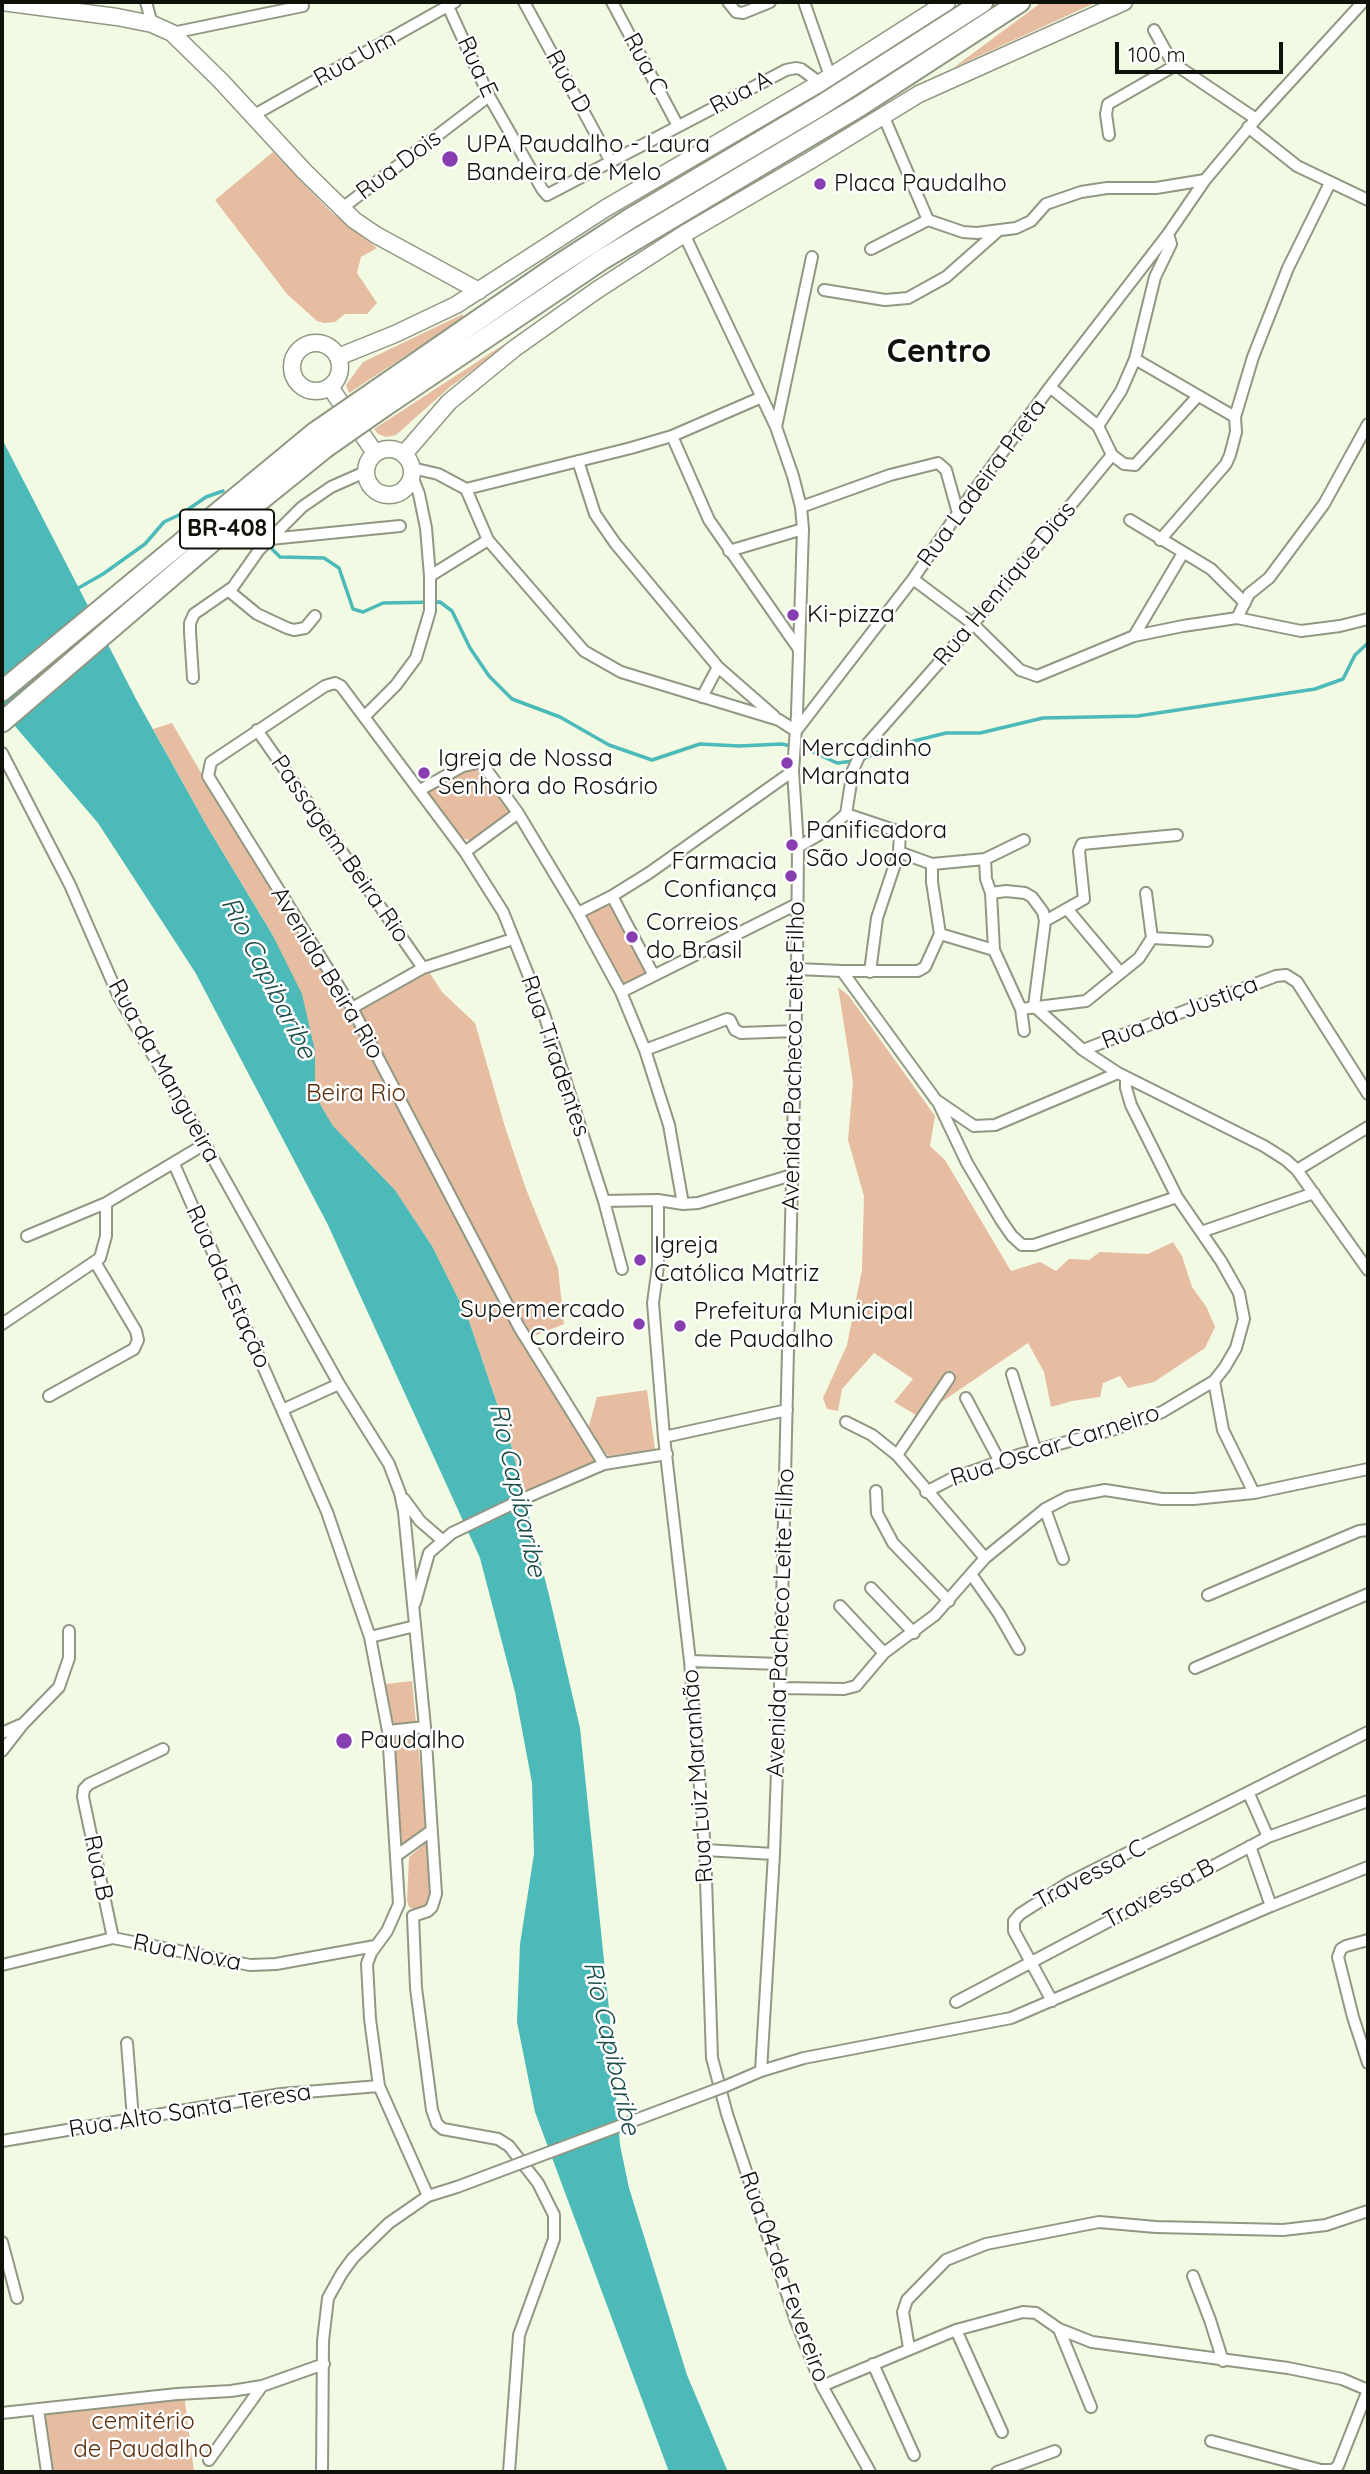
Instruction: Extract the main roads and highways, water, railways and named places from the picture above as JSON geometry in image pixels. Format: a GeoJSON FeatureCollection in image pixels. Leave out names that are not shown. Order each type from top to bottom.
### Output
{"type":"FeatureCollection","features":[{"type":"Feature","properties":{"kind":"highway","name":"BR-408"},"geometry":{"type":"LineString","coordinates":[[2,691],[118,595],[552,269],[631,218],[778,132],[983,2]]}},
{"type":"Feature","properties":{"kind":"highway","name":"BR-408"},"geometry":{"type":"LineString","coordinates":[[380,398],[603,259],[860,106],[1020,2]]}},
{"type":"Feature","properties":{"kind":"highway","name":"BR-408"},"geometry":{"type":"LineString","coordinates":[[2,723],[263,498],[320,441]]}},
{"type":"Feature","properties":{"kind":"main road"},"geometry":{"type":"LineString","coordinates":[[338,357],[429,318],[480,290],[606,208],[825,79],[947,2]]}},
{"type":"Feature","properties":{"kind":"main road"},"geometry":{"type":"LineString","coordinates":[[409,466],[390,448],[375,453],[366,465],[366,480],[376,491],[390,495],[404,490],[409,466],[449,402],[515,348],[597,290],[684,234],[919,94],[1124,2]]}},
{"type":"Feature","properties":{"kind":"main road"},"geometry":{"type":"LineString","coordinates":[[6,6],[117,17],[152,24],[172,33],[341,209],[376,235],[480,290]]}},
{"type":"Feature","properties":{"kind":"main road"},"geometry":{"type":"LineString","coordinates":[[312,343],[327,346],[338,357],[339,373],[330,387],[307,390],[295,380],[291,365],[298,350],[312,343]]}},
{"type":"Feature","properties":{"kind":"main road"},"geometry":{"type":"LineString","coordinates":[[330,387],[375,453]]}},
{"type":"Feature","properties":{"kind":"water","name":"Rio Capibaribe"},"geometry":{"type":"Polygon","coordinates":[[[2,439],[136,699],[208,828],[272,934],[302,994],[315,1051],[315,1085],[321,1106],[333,1126],[395,1190],[432,1246],[468,1318],[511,1445],[580,1728],[620,2145],[629,2188],[687,2375],[728,2472],[669,2472],[535,2112],[517,2022],[520,1944],[534,1854],[532,1783],[515,1692],[480,1558],[327,1223],[195,972],[98,823],[2,711],[2,439]]]}},
{"type":"Feature","properties":{"kind":"waterway"},"geometry":{"type":"LineString","coordinates":[[75,590],[145,544],[164,522],[206,497],[223,491]]}},
{"type":"Feature","properties":{"kind":"waterway"},"geometry":{"type":"LineString","coordinates":[[253,522],[266,532]]}},
{"type":"Feature","properties":{"kind":"waterway"},"geometry":{"type":"LineString","coordinates":[[272,549],[280,557],[324,558],[339,568],[353,609],[363,612],[383,603],[440,602],[452,611],[470,648],[489,676],[512,699],[560,717],[609,745],[652,760],[700,744],[782,744],[811,751],[837,763],[854,761]]}},
{"type":"Feature","properties":{"kind":"waterway"},"geometry":{"type":"LineString","coordinates":[[861,760],[890,747],[946,733],[980,733],[1043,718],[1138,716],[1315,689],[1343,679],[1355,655],[1368,643]]}},
{"type":"Feature","properties":{"kind":"place","name":"UPA Paudalho - Laura Bandeira de Melo"},"geometry":{"type":"Point","coordinates":[450,159]}},
{"type":"Feature","properties":{"kind":"place","name":"Placa Paudalho"},"geometry":{"type":"Point","coordinates":[820,184]}},
{"type":"Feature","properties":{"kind":"place","name":"Ki-pizza"},"geometry":{"type":"Point","coordinates":[793,615]}},
{"type":"Feature","properties":{"kind":"place","name":"Mercadinho Maranata"},"geometry":{"type":"Point","coordinates":[787,763]}},
{"type":"Feature","properties":{"kind":"place","name":"Igreja de Nossa Senhora do Rosário"},"geometry":{"type":"Point","coordinates":[424,773]}},
{"type":"Feature","properties":{"kind":"place","name":"Panificadora São Joao"},"geometry":{"type":"Point","coordinates":[792,845]}},
{"type":"Feature","properties":{"kind":"place","name":"Farmacia Confiança"},"geometry":{"type":"Point","coordinates":[791,876]}},
{"type":"Feature","properties":{"kind":"place","name":"Correios do Brasil"},"geometry":{"type":"Point","coordinates":[632,937]}},
{"type":"Feature","properties":{"kind":"place","name":"Igreja Católica Matriz"},"geometry":{"type":"Point","coordinates":[640,1260]}},
{"type":"Feature","properties":{"kind":"place","name":"Supermercado Cordeiro"},"geometry":{"type":"Point","coordinates":[639,1324]}},
{"type":"Feature","properties":{"kind":"place","name":"Prefeitura Municipal de Paudalho"},"geometry":{"type":"Point","coordinates":[680,1326]}},
{"type":"Feature","properties":{"kind":"place","name":"Paudalho"},"geometry":{"type":"Point","coordinates":[344,1741]}},
{"type":"Feature","properties":{"kind":"district","name":"Centro"},"geometry":{"type":"Point","coordinates":[939,352]}},
{"type":"Feature","properties":{"kind":"park label","name":"Beira Rio"},"geometry":{"type":"Point","coordinates":[356,1094]}},
{"type":"Feature","properties":{"kind":"park label","name":"cemitério de Paudalho"},"geometry":{"type":"Point","coordinates":[143,2436]}}]}
